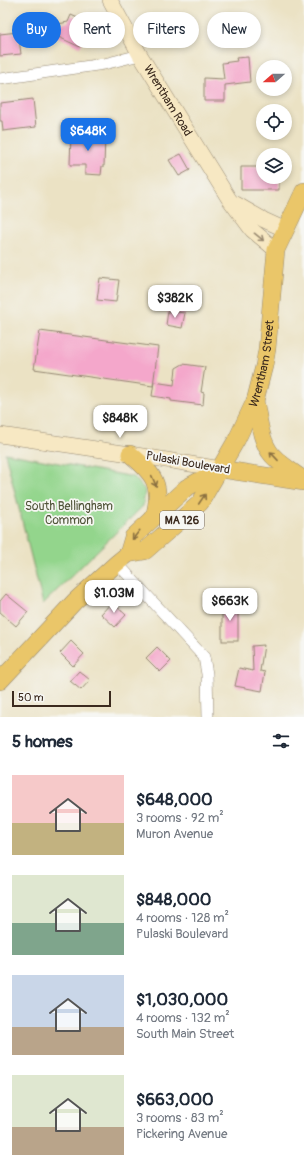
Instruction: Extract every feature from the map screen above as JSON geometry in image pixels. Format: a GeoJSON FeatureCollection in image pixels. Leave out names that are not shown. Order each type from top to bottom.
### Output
{"type":"FeatureCollection","features":[{"type":"Feature","properties":{"kind":"main road","name":"Wrentham Road"},"geometry":{"type":"LineString","coordinates":[[110,0],[140,55],[229,199],[252,230],[276,250]]}},
{"type":"Feature","properties":{"kind":"main road"},"geometry":{"type":"LineString","coordinates":[[276,250],[304,191]]}},
{"type":"Feature","properties":{"kind":"main road","name":"Wrentham Road"},"geometry":{"type":"LineString","coordinates":[[229,199],[248,211],[286,230]]}},
{"type":"Feature","properties":{"kind":"main road","name":"Wrentham Street"},"geometry":{"type":"LineString","coordinates":[[221,469],[255,401],[261,378],[267,349],[276,250]]}},
{"type":"Feature","properties":{"kind":"main road"},"geometry":{"type":"LineString","coordinates":[[255,401],[264,442],[269,451],[282,464],[304,481]]}},
{"type":"Feature","properties":{"kind":"main road","name":"Pulaski Boulevard"},"geometry":{"type":"LineString","coordinates":[[0,436],[130,454],[304,481]]}},
{"type":"Feature","properties":{"kind":"main road"},"geometry":{"type":"LineString","coordinates":[[130,454],[148,470],[155,481],[158,504],[154,517]]}},
{"type":"Feature","properties":{"kind":"main road","name":"MA 126"},"geometry":{"type":"LineString","coordinates":[[123,559],[133,537],[154,517],[186,488],[221,469]]}},
{"type":"Feature","properties":{"kind":"main road","name":"MA 126"},"geometry":{"type":"LineString","coordinates":[[0,681],[75,601],[123,559],[145,551],[193,510],[200,503],[221,469]]}},
{"type":"Feature","properties":{"kind":"street"},"geometry":{"type":"LineString","coordinates":[[0,79],[104,64],[140,55]]}},
{"type":"Feature","properties":{"kind":"street"},"geometry":{"type":"LineString","coordinates":[[123,559],[204,658],[208,717]]}},
{"type":"Feature","properties":{"kind":"green space","name":"South Bellingham Common"},"geometry":{"type":"Polygon","coordinates":[[[5,453],[134,477],[145,490],[143,506],[43,604],[5,453]]]}},
{"type":"Feature","properties":{"kind":"building"},"geometry":{"type":"Polygon","coordinates":[[[69,20],[69,42],[61,38],[61,23],[68,22],[69,20]]]}},
{"type":"Feature","properties":{"kind":"building"},"geometry":{"type":"Polygon","coordinates":[[[12,33],[12,48],[20,48],[21,54],[0,56],[0,34],[12,33]]]}},
{"type":"Feature","properties":{"kind":"building"},"geometry":{"type":"Polygon","coordinates":[[[248,57],[250,82],[225,85],[225,101],[204,101],[204,78],[224,79],[222,63],[237,61],[236,58],[248,57]]]}},
{"type":"Feature","properties":{"kind":"building"},"geometry":{"type":"Polygon","coordinates":[[[33,99],[36,127],[3,131],[2,121],[0,121],[0,103],[33,99]]]}},
{"type":"Feature","properties":{"kind":"building"},"geometry":{"type":"Polygon","coordinates":[[[71,133],[102,134],[102,136],[105,136],[104,166],[102,166],[101,175],[85,174],[85,165],[70,165],[71,133]]]}},
{"type":"Feature","properties":{"kind":"building"},"geometry":{"type":"Polygon","coordinates":[[[181,154],[190,170],[179,176],[169,160],[181,154]]]}},
{"type":"Feature","properties":{"kind":"building"},"geometry":{"type":"Polygon","coordinates":[[[241,167],[256,167],[256,184],[279,184],[279,190],[241,190],[241,167]]]}},
{"type":"Feature","properties":{"kind":"building"},"geometry":{"type":"Polygon","coordinates":[[[100,278],[119,280],[116,302],[97,300],[100,278]]]}},
{"type":"Feature","properties":{"kind":"building"},"geometry":{"type":"Polygon","coordinates":[[[168,311],[185,313],[182,328],[166,325],[168,311]]]}},
{"type":"Feature","properties":{"kind":"building"},"geometry":{"type":"Polygon","coordinates":[[[40,331],[158,347],[153,386],[34,369],[40,331]]]}},
{"type":"Feature","properties":{"kind":"building"},"geometry":{"type":"Polygon","coordinates":[[[183,364],[205,367],[201,392],[204,393],[203,405],[171,401],[171,399],[152,396],[154,382],[174,385],[176,368],[183,364]]]}},
{"type":"Feature","properties":{"kind":"building"},"geometry":{"type":"Polygon","coordinates":[[[6,594],[28,612],[16,626],[0,612],[0,601],[6,594]]]}},
{"type":"Feature","properties":{"kind":"building"},"geometry":{"type":"Polygon","coordinates":[[[112,602],[126,615],[115,627],[101,614],[112,602]]]}},
{"type":"Feature","properties":{"kind":"building"},"geometry":{"type":"Polygon","coordinates":[[[222,604],[238,604],[238,641],[222,641],[222,604]]]}},
{"type":"Feature","properties":{"kind":"building"},"geometry":{"type":"Polygon","coordinates":[[[71,641],[84,654],[73,666],[60,653],[71,641]]]}},
{"type":"Feature","properties":{"kind":"building"},"geometry":{"type":"Polygon","coordinates":[[[264,645],[260,671],[265,672],[262,691],[235,686],[239,668],[253,671],[252,646],[264,645]]]}},
{"type":"Feature","properties":{"kind":"building"},"geometry":{"type":"Polygon","coordinates":[[[157,647],[171,661],[160,672],[146,658],[157,647]]]}},
{"type":"Feature","properties":{"kind":"building"},"geometry":{"type":"Polygon","coordinates":[[[79,671],[90,680],[81,690],[70,681],[79,671]]]}}]}
